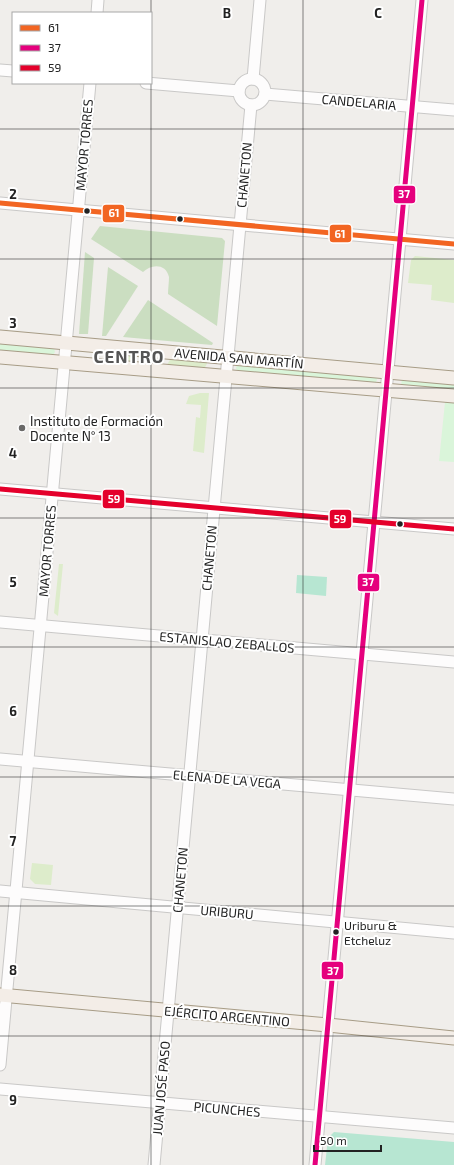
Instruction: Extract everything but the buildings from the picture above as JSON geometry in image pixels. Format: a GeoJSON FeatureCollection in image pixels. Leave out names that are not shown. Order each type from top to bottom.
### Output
{"type":"FeatureCollection","features":[{"type":"Feature","properties":{"kind":"main road","name":"AVENIDA SAN MARTÍN"},"geometry":{"type":"LineString","coordinates":[[0,337],[454,378]]}},
{"type":"Feature","properties":{"kind":"main road","name":"AVENIDA SAN MARTÍN"},"geometry":{"type":"LineString","coordinates":[[0,356],[454,396]]}},
{"type":"Feature","properties":{"kind":"main road","name":"EJÉRCITO ARGENTINO"},"geometry":{"type":"LineString","coordinates":[[3,995],[454,1038]]}},
{"type":"Feature","properties":{"kind":"street"},"geometry":{"type":"LineString","coordinates":[[96,12],[98,0]]}},
{"type":"Feature","properties":{"kind":"street"},"geometry":{"type":"LineString","coordinates":[[253,79],[260,0]]}},
{"type":"Feature","properties":{"kind":"street"},"geometry":{"type":"LineString","coordinates":[[316,1165],[422,0]]}},
{"type":"Feature","properties":{"kind":"street"},"geometry":{"type":"LineString","coordinates":[[0,70],[12,71]]}},
{"type":"Feature","properties":{"kind":"street"},"geometry":{"type":"LineString","coordinates":[[253,79],[263,86],[265,94],[264,98],[259,104],[251,105],[243,102],[239,91],[242,84],[253,79]]}},
{"type":"Feature","properties":{"kind":"street","name":"MAYOR TORRES"},"geometry":{"type":"LineString","coordinates":[[0,1065],[3,995],[16,893],[90,84]]}},
{"type":"Feature","properties":{"kind":"street"},"geometry":{"type":"LineString","coordinates":[[152,84],[239,91]]}},
{"type":"Feature","properties":{"kind":"street","name":"CANDELARIA"},"geometry":{"type":"LineString","coordinates":[[265,94],[454,110]]}},
{"type":"Feature","properties":{"kind":"street","name":"CHANETON"},"geometry":{"type":"LineString","coordinates":[[168,1010],[251,105]]}},
{"type":"Feature","properties":{"kind":"street"},"geometry":{"type":"LineString","coordinates":[[0,203],[454,244]]}},
{"type":"Feature","properties":{"kind":"street"},"geometry":{"type":"LineString","coordinates":[[0,489],[454,529]]}},
{"type":"Feature","properties":{"kind":"street","name":"ESTANISLAO ZEBALLOS"},"geometry":{"type":"LineString","coordinates":[[0,622],[454,662]]}},
{"type":"Feature","properties":{"kind":"street","name":"ELENA DE LA VEGA"},"geometry":{"type":"LineString","coordinates":[[0,759],[454,799]]}},
{"type":"Feature","properties":{"kind":"street","name":"URIBURU"},"geometry":{"type":"LineString","coordinates":[[0,891],[454,933]]}},
{"type":"Feature","properties":{"kind":"street","name":"JUAN JOSÉ PASO"},"geometry":{"type":"LineString","coordinates":[[154,1165],[168,1010]]}},
{"type":"Feature","properties":{"kind":"street","name":"PICUNCHES"},"geometry":{"type":"LineString","coordinates":[[0,1088],[454,1128]]}},
{"type":"Feature","properties":{"kind":"green space"},"geometry":{"type":"Polygon","coordinates":[[[100,226],[222,238],[225,241],[217,326],[168,294],[169,277],[165,269],[154,266],[143,272],[91,239],[100,226]]]}},
{"type":"Feature","properties":{"kind":"green space"},"geometry":{"type":"Polygon","coordinates":[[[85,252],[94,258],[88,334],[79,334],[85,252]]]}},
{"type":"Feature","properties":{"kind":"green space"},"geometry":{"type":"Polygon","coordinates":[[[415,256],[454,260],[454,303],[431,300],[432,285],[408,283],[411,260],[415,256]]]}},
{"type":"Feature","properties":{"kind":"green space"},"geometry":{"type":"Polygon","coordinates":[[[108,267],[138,286],[106,336],[102,336],[108,267]]]}},
{"type":"Feature","properties":{"kind":"green space"},"geometry":{"type":"Polygon","coordinates":[[[148,300],[213,343],[212,345],[123,337],[148,300]]]}},
{"type":"Feature","properties":{"kind":"green space"},"geometry":{"type":"Polygon","coordinates":[[[0,340],[54,348],[55,352],[53,355],[0,353],[0,340]]]}},
{"type":"Feature","properties":{"kind":"green space"},"geometry":{"type":"Polygon","coordinates":[[[117,350],[140,352],[132,365],[109,363],[117,350]]]}},
{"type":"Feature","properties":{"kind":"green space"},"geometry":{"type":"Polygon","coordinates":[[[149,353],[165,354],[156,367],[141,366],[149,353]]]}},
{"type":"Feature","properties":{"kind":"green space"},"geometry":{"type":"Polygon","coordinates":[[[173,355],[210,358],[203,371],[165,368],[173,355]]]}},
{"type":"Feature","properties":{"kind":"green space"},"geometry":{"type":"Polygon","coordinates":[[[237,364],[376,376],[377,380],[375,384],[238,373],[236,368],[237,364]]]}},
{"type":"Feature","properties":{"kind":"green space"},"geometry":{"type":"Polygon","coordinates":[[[402,379],[454,380],[454,393],[401,385],[402,379]]]}},
{"type":"Feature","properties":{"kind":"green space"},"geometry":{"type":"Polygon","coordinates":[[[200,393],[209,393],[204,453],[193,451],[196,417],[200,418],[201,405],[186,404],[189,396],[200,393]]]}},
{"type":"Feature","properties":{"kind":"green space"},"geometry":{"type":"Polygon","coordinates":[[[445,402],[454,403],[454,462],[439,461],[445,402]]]}},
{"type":"Feature","properties":{"kind":"green space"},"geometry":{"type":"Polygon","coordinates":[[[59,564],[63,564],[58,616],[54,613],[59,564]]]}},
{"type":"Feature","properties":{"kind":"green space"},"geometry":{"type":"Polygon","coordinates":[[[297,575],[327,577],[326,596],[296,593],[297,575]]]}},
{"type":"Feature","properties":{"kind":"green space"},"geometry":{"type":"Polygon","coordinates":[[[32,863],[53,865],[51,885],[35,884],[30,879],[32,863]]]}},
{"type":"Feature","properties":{"kind":"green space"},"geometry":{"type":"Polygon","coordinates":[[[334,1132],[454,1142],[454,1165],[325,1165],[328,1138],[334,1132]]]}},
{"type":"Feature","properties":{"kind":"transit line","name":"37"},"geometry":{"type":"LineString","coordinates":[[315,1165],[422,0]]}},
{"type":"Feature","properties":{"kind":"transit line","name":"61"},"geometry":{"type":"LineString","coordinates":[[0,203],[454,244]]}},
{"type":"Feature","properties":{"kind":"transit line","name":"59"},"geometry":{"type":"LineString","coordinates":[[0,489],[454,529]]}},
{"type":"Feature","properties":{"kind":"place","name":"Instituto de Formación Docente N° 13"},"geometry":{"type":"Point","coordinates":[22,428]}},
{"type":"Feature","properties":{"kind":"place","name":"Uriburu & Etcheluz"},"geometry":{"type":"Point","coordinates":[336,932]}},
{"type":"Feature","properties":{"kind":"district","name":"CENTRO"},"geometry":{"type":"Point","coordinates":[129,357]}}]}
